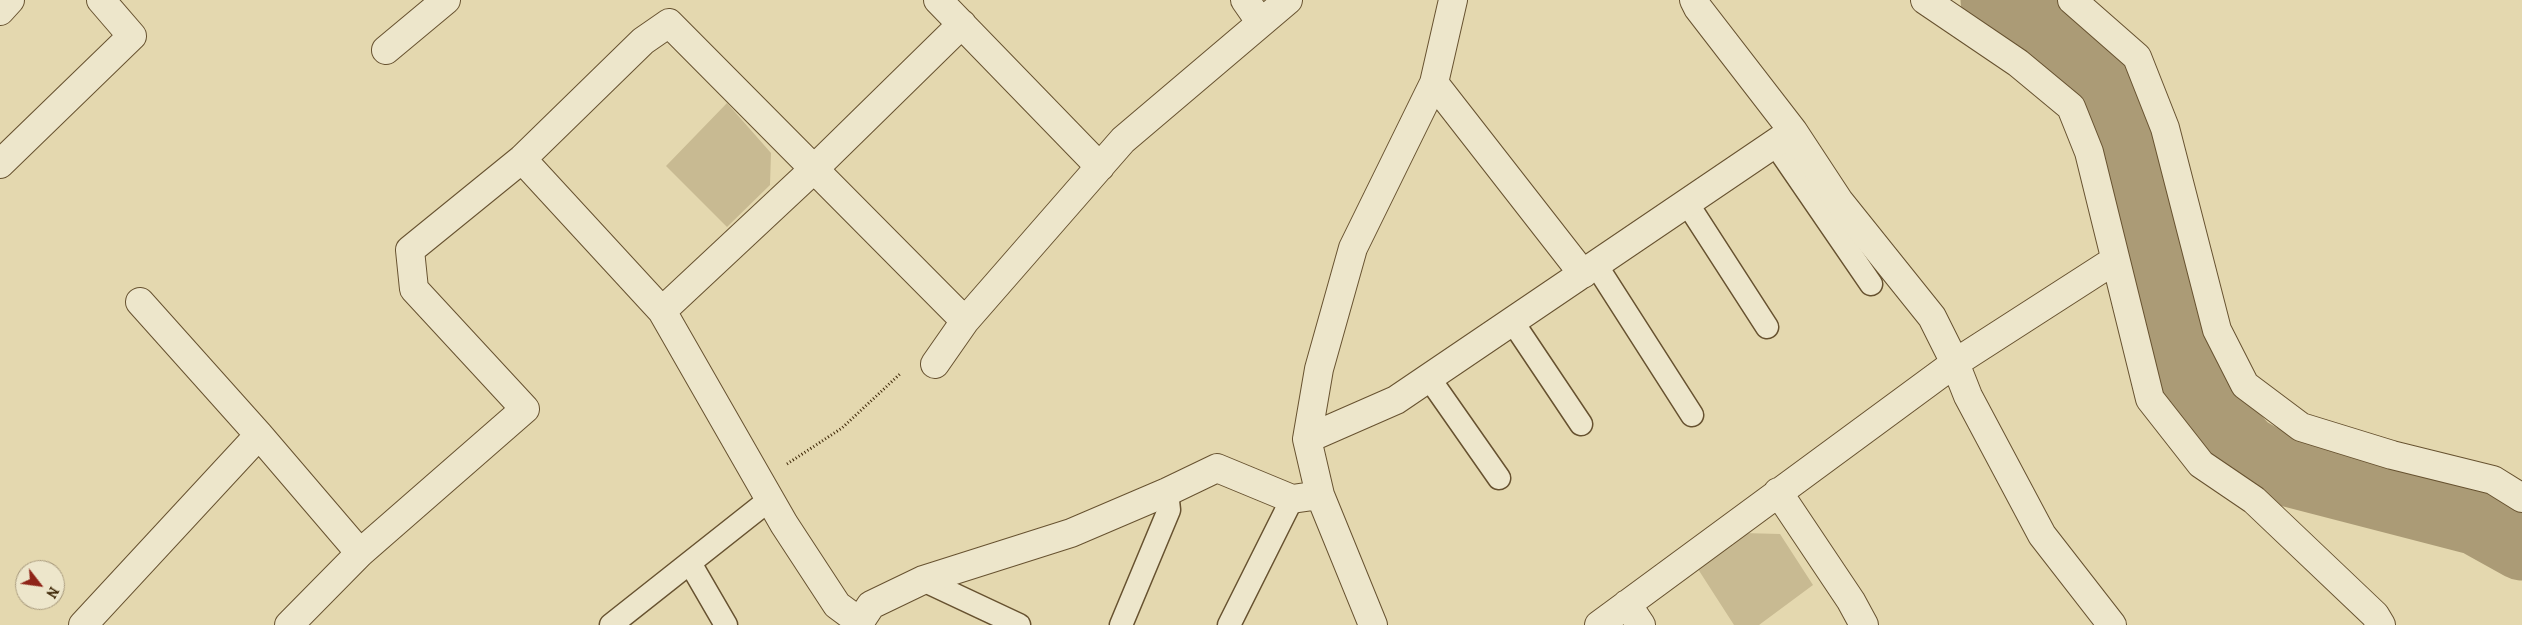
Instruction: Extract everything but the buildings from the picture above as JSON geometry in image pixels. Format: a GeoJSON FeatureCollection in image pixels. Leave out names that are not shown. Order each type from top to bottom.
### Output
{"type":"FeatureCollection","features":[{"type":"Feature","properties":{"kind":"street"},"geometry":{"type":"LineString","coordinates":[[0,10],[10,0]]}},
{"type":"Feature","properties":{"kind":"street"},"geometry":{"type":"LineString","coordinates":[[0,164],[132,36],[101,0]]}},
{"type":"Feature","properties":{"kind":"street"},"geometry":{"type":"LineString","coordinates":[[386,50],[446,0]]}},
{"type":"Feature","properties":{"kind":"street"},"geometry":{"type":"LineString","coordinates":[[938,0],[1100,167]]}},
{"type":"Feature","properties":{"kind":"street"},"geometry":{"type":"LineString","coordinates":[[1245,0],[1261,23]]}},
{"type":"Feature","properties":{"kind":"street"},"geometry":{"type":"LineString","coordinates":[[935,364],[966,321],[1123,140],[1288,0]]}},
{"type":"Feature","properties":{"kind":"street"},"geometry":{"type":"LineString","coordinates":[[1367,623],[1320,495],[1307,439],[1318,369],[1353,248],[1434,83],[1453,0]]}},
{"type":"Feature","properties":{"kind":"street"},"geometry":{"type":"LineString","coordinates":[[1694,0],[1784,138],[1839,201],[1932,317],[1955,363],[1968,396],[2042,535],[2112,625]]}},
{"type":"Feature","properties":{"kind":"street"},"geometry":{"type":"LineString","coordinates":[[1925,0],[2018,63],[2071,107],[2089,152],[2150,399],[2201,464],[2254,500],[2375,615],[2381,625]]}},
{"type":"Feature","properties":{"kind":"street"},"geometry":{"type":"LineString","coordinates":[[2072,0],[2136,57],[2165,128],[2217,330],[2245,385],[2301,427],[2392,455],[2493,480],[2522,498]]}},
{"type":"Feature","properties":{"kind":"street"},"geometry":{"type":"LineString","coordinates":[[289,625],[360,553],[525,409],[414,289],[410,250],[522,159],[643,41],[669,23],[966,321]]}},
{"type":"Feature","properties":{"kind":"street"},"geometry":{"type":"LineString","coordinates":[[662,311],[814,169],[962,24]]}},
{"type":"Feature","properties":{"kind":"street"},"geometry":{"type":"LineString","coordinates":[[1434,83],[1590,269]]}},
{"type":"Feature","properties":{"kind":"street"},"geometry":{"type":"LineString","coordinates":[[1307,439],[1396,400],[1784,138]]}},
{"type":"Feature","properties":{"kind":"street"},"geometry":{"type":"LineString","coordinates":[[522,159],[662,311],[764,490],[838,605],[859,623],[871,605],[923,580],[1071,533],[1167,492],[1217,468],[1292,498],[1320,495]]}},
{"type":"Feature","properties":{"kind":"street"},"geometry":{"type":"LineString","coordinates":[[1599,625],[1634,615],[1778,492],[1955,363],[2115,260]]}},
{"type":"Feature","properties":{"kind":"street"},"geometry":{"type":"LineString","coordinates":[[140,302],[259,435],[360,553]]}},
{"type":"Feature","properties":{"kind":"street"},"geometry":{"type":"LineString","coordinates":[[83,625],[259,435]]}},
{"type":"Feature","properties":{"kind":"street"},"geometry":{"type":"LineString","coordinates":[[1778,492],[1851,601],[1864,625]]}},
{"type":"Feature","properties":{"kind":"lane"},"geometry":{"type":"LineString","coordinates":[[1784,138],[1871,284]]}},
{"type":"Feature","properties":{"kind":"lane"},"geometry":{"type":"LineString","coordinates":[[1687,203],[1766,327]]}},
{"type":"Feature","properties":{"kind":"lane"},"geometry":{"type":"LineString","coordinates":[[1590,269],[1692,416]]}},
{"type":"Feature","properties":{"kind":"lane"},"geometry":{"type":"LineString","coordinates":[[1512,321],[1581,424]]}},
{"type":"Feature","properties":{"kind":"lane"},"geometry":{"type":"LineString","coordinates":[[1428,378],[1499,478]]}},
{"type":"Feature","properties":{"kind":"lane"},"geometry":{"type":"LineString","coordinates":[[612,625],[690,563],[764,490]]}},
{"type":"Feature","properties":{"kind":"lane"},"geometry":{"type":"LineString","coordinates":[[1121,625],[1169,510],[1167,492]]}},
{"type":"Feature","properties":{"kind":"lane"},"geometry":{"type":"LineString","coordinates":[[1229,625],[1292,498]]}},
{"type":"Feature","properties":{"kind":"lane"},"geometry":{"type":"LineString","coordinates":[[690,563],[726,625]]}},
{"type":"Feature","properties":{"kind":"lane"},"geometry":{"type":"LineString","coordinates":[[923,580],[973,616],[1019,625]]}},
{"type":"Feature","properties":{"kind":"path"},"geometry":{"type":"LineString","coordinates":[[764,490],[842,428],[904,370]]}},
{"type":"Feature","properties":{"kind":"shaded area"},"geometry":{"type":"Polygon","coordinates":[[[727,103],[771,153],[770,185],[727,227],[666,166],[727,103]]]}},
{"type":"Feature","properties":{"kind":"shaded area"},"geometry":{"type":"Polygon","coordinates":[[[1743,533],[1780,534],[1813,585],[1759,625],[1734,625],[1696,566],[1743,533]]]}},
{"type":"Feature","properties":{"kind":"waterway"},"geometry":{"type":"LineString","coordinates":[[1996,0],[2087,55],[2107,81],[2118,107],[2186,375],[2214,417],[2246,451],[2276,468],[2477,520],[2522,545]]}}]}
